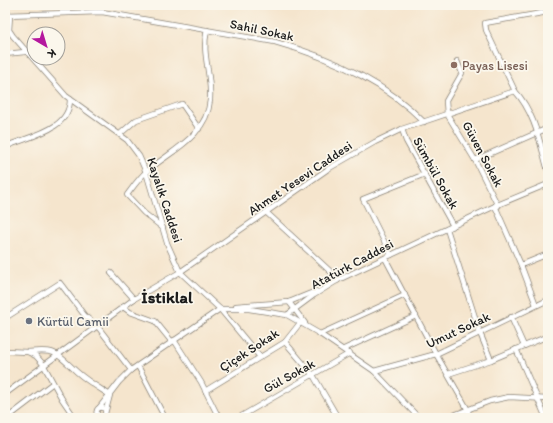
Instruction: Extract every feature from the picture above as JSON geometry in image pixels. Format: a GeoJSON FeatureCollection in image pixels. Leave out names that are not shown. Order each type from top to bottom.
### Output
{"type":"FeatureCollection","features":[{"type":"Feature","properties":{"kind":"street","name":"Sahil Sokak"},"geometry":{"type":"LineString","coordinates":[[8,15],[56,12],[102,12],[275,42],[303,50],[347,69],[397,97],[424,122]]}},
{"type":"Feature","properties":{"kind":"street"},"geometry":{"type":"LineString","coordinates":[[548,12],[485,23],[486,30],[515,91],[527,107],[537,132],[548,171]]}},
{"type":"Feature","properties":{"kind":"street","name":"Kayalık Caddesi"},"geometry":{"type":"LineString","coordinates":[[8,15],[9,30],[25,52],[50,80],[70,99],[120,134],[127,140],[139,156],[146,172],[173,260],[180,272],[220,309],[260,357]]}},
{"type":"Feature","properties":{"kind":"street"},"geometry":{"type":"LineString","coordinates":[[163,228],[144,213],[127,195],[146,172],[178,150],[199,129],[210,101],[208,68],[204,50],[207,30]]}},
{"type":"Feature","properties":{"kind":"street"},"geometry":{"type":"LineString","coordinates":[[5,54],[25,52]]}},
{"type":"Feature","properties":{"kind":"street"},"geometry":{"type":"LineString","coordinates":[[448,114],[446,101],[462,74],[457,61]]}},
{"type":"Feature","properties":{"kind":"street","name":"Ahmet Yesevi Caddesi"},"geometry":{"type":"LineString","coordinates":[[5,394],[43,364],[60,355],[134,299],[180,272],[267,213],[328,169],[375,142],[402,129],[515,91]]}},
{"type":"Feature","properties":{"kind":"street"},"geometry":{"type":"LineString","coordinates":[[5,147],[61,123],[69,108],[70,99]]}},
{"type":"Feature","properties":{"kind":"street"},"geometry":{"type":"LineString","coordinates":[[120,134],[136,120],[182,104],[199,129]]}},
{"type":"Feature","properties":{"kind":"street","name":"Güven Sokak"},"geometry":{"type":"LineString","coordinates":[[448,114],[475,160],[521,265],[536,306]]}},
{"type":"Feature","properties":{"kind":"street"},"geometry":{"type":"LineString","coordinates":[[475,160],[548,128]]}},
{"type":"Feature","properties":{"kind":"street","name":"Sümbül Sokak"},"geometry":{"type":"LineString","coordinates":[[402,129],[406,141],[454,226]]}},
{"type":"Feature","properties":{"kind":"street"},"geometry":{"type":"LineString","coordinates":[[390,255],[363,200],[425,174]]}},
{"type":"Feature","properties":{"kind":"street","name":"Atatürk Caddesi"},"geometry":{"type":"LineString","coordinates":[[285,315],[295,310],[338,280],[496,206],[548,184]]}},
{"type":"Feature","properties":{"kind":"street"},"geometry":{"type":"LineString","coordinates":[[92,418],[119,382],[131,370],[220,309],[242,305],[267,305],[289,302],[338,280],[267,213]]}},
{"type":"Feature","properties":{"kind":"street"},"geometry":{"type":"LineString","coordinates":[[447,229],[480,333],[491,360]]}},
{"type":"Feature","properties":{"kind":"street"},"geometry":{"type":"LineString","coordinates":[[521,265],[548,254]]}},
{"type":"Feature","properties":{"kind":"street"},"geometry":{"type":"LineString","coordinates":[[385,258],[436,354],[468,410],[469,418]]}},
{"type":"Feature","properties":{"kind":"street"},"geometry":{"type":"LineString","coordinates":[[111,273],[134,299]]}},
{"type":"Feature","properties":{"kind":"street"},"geometry":{"type":"LineString","coordinates":[[5,318],[60,283],[86,316],[98,327],[131,370]]}},
{"type":"Feature","properties":{"kind":"street"},"geometry":{"type":"LineString","coordinates":[[220,309],[249,309],[285,315],[318,332],[405,295]]}},
{"type":"Feature","properties":{"kind":"street","name":"Umut Sokak"},"geometry":{"type":"LineString","coordinates":[[374,371],[436,354],[548,300]]}},
{"type":"Feature","properties":{"kind":"street"},"geometry":{"type":"LineString","coordinates":[[289,302],[299,317],[374,371],[419,418]]}},
{"type":"Feature","properties":{"kind":"street"},"geometry":{"type":"LineString","coordinates":[[282,303],[278,307],[285,315]]}},
{"type":"Feature","properties":{"kind":"street"},"geometry":{"type":"LineString","coordinates":[[123,307],[130,312],[155,321],[173,341],[205,391],[219,418]]}},
{"type":"Feature","properties":{"kind":"street"},"geometry":{"type":"LineString","coordinates":[[344,349],[416,316]]}},
{"type":"Feature","properties":{"kind":"street"},"geometry":{"type":"LineString","coordinates":[[511,317],[524,346]]}},
{"type":"Feature","properties":{"kind":"street","name":"Çiçek Sokak"},"geometry":{"type":"LineString","coordinates":[[205,391],[285,342],[300,323]]}},
{"type":"Feature","properties":{"kind":"street"},"geometry":{"type":"LineString","coordinates":[[448,374],[491,360],[548,336]]}},
{"type":"Feature","properties":{"kind":"street"},"geometry":{"type":"LineString","coordinates":[[285,342],[313,375],[336,417]]}},
{"type":"Feature","properties":{"kind":"street"},"geometry":{"type":"LineString","coordinates":[[516,349],[546,418]]}},
{"type":"Feature","properties":{"kind":"street"},"geometry":{"type":"LineString","coordinates":[[5,352],[44,350],[60,355],[77,372],[110,395]]}},
{"type":"Feature","properties":{"kind":"street"},"geometry":{"type":"LineString","coordinates":[[28,352],[36,356],[43,364],[75,418]]}},
{"type":"Feature","properties":{"kind":"street","name":"Gül Sokak"},"geometry":{"type":"LineString","coordinates":[[238,418],[350,353]]}},
{"type":"Feature","properties":{"kind":"street"},"geometry":{"type":"LineString","coordinates":[[138,366],[165,418]]}},
{"type":"Feature","properties":{"kind":"street"},"geometry":{"type":"LineString","coordinates":[[7,418],[53,383]]}},
{"type":"Feature","properties":{"kind":"street"},"geometry":{"type":"LineString","coordinates":[[107,414],[110,395]]}},
{"type":"Feature","properties":{"kind":"street"},"geometry":{"type":"LineString","coordinates":[[446,418],[490,401],[509,397],[548,399]]}},
{"type":"Feature","properties":{"kind":"street"},"geometry":{"type":"LineString","coordinates":[[98,410],[104,408],[107,414]]}},
{"type":"Feature","properties":{"kind":"street"},"geometry":{"type":"LineString","coordinates":[[98,410],[100,417],[107,414]]}},
{"type":"Feature","properties":{"kind":"waterway"},"geometry":{"type":"LineString","coordinates":[[265,5],[293,7],[301,5]]}},
{"type":"Feature","properties":{"kind":"place","name":"Payas Lisesi"},"geometry":{"type":"Point","coordinates":[454,65]}},
{"type":"Feature","properties":{"kind":"place","name":"Kürtül Camii"},"geometry":{"type":"Point","coordinates":[29,321]}},
{"type":"Feature","properties":{"kind":"district","name":"İstiklal"},"geometry":{"type":"Point","coordinates":[167,297]}}]}
